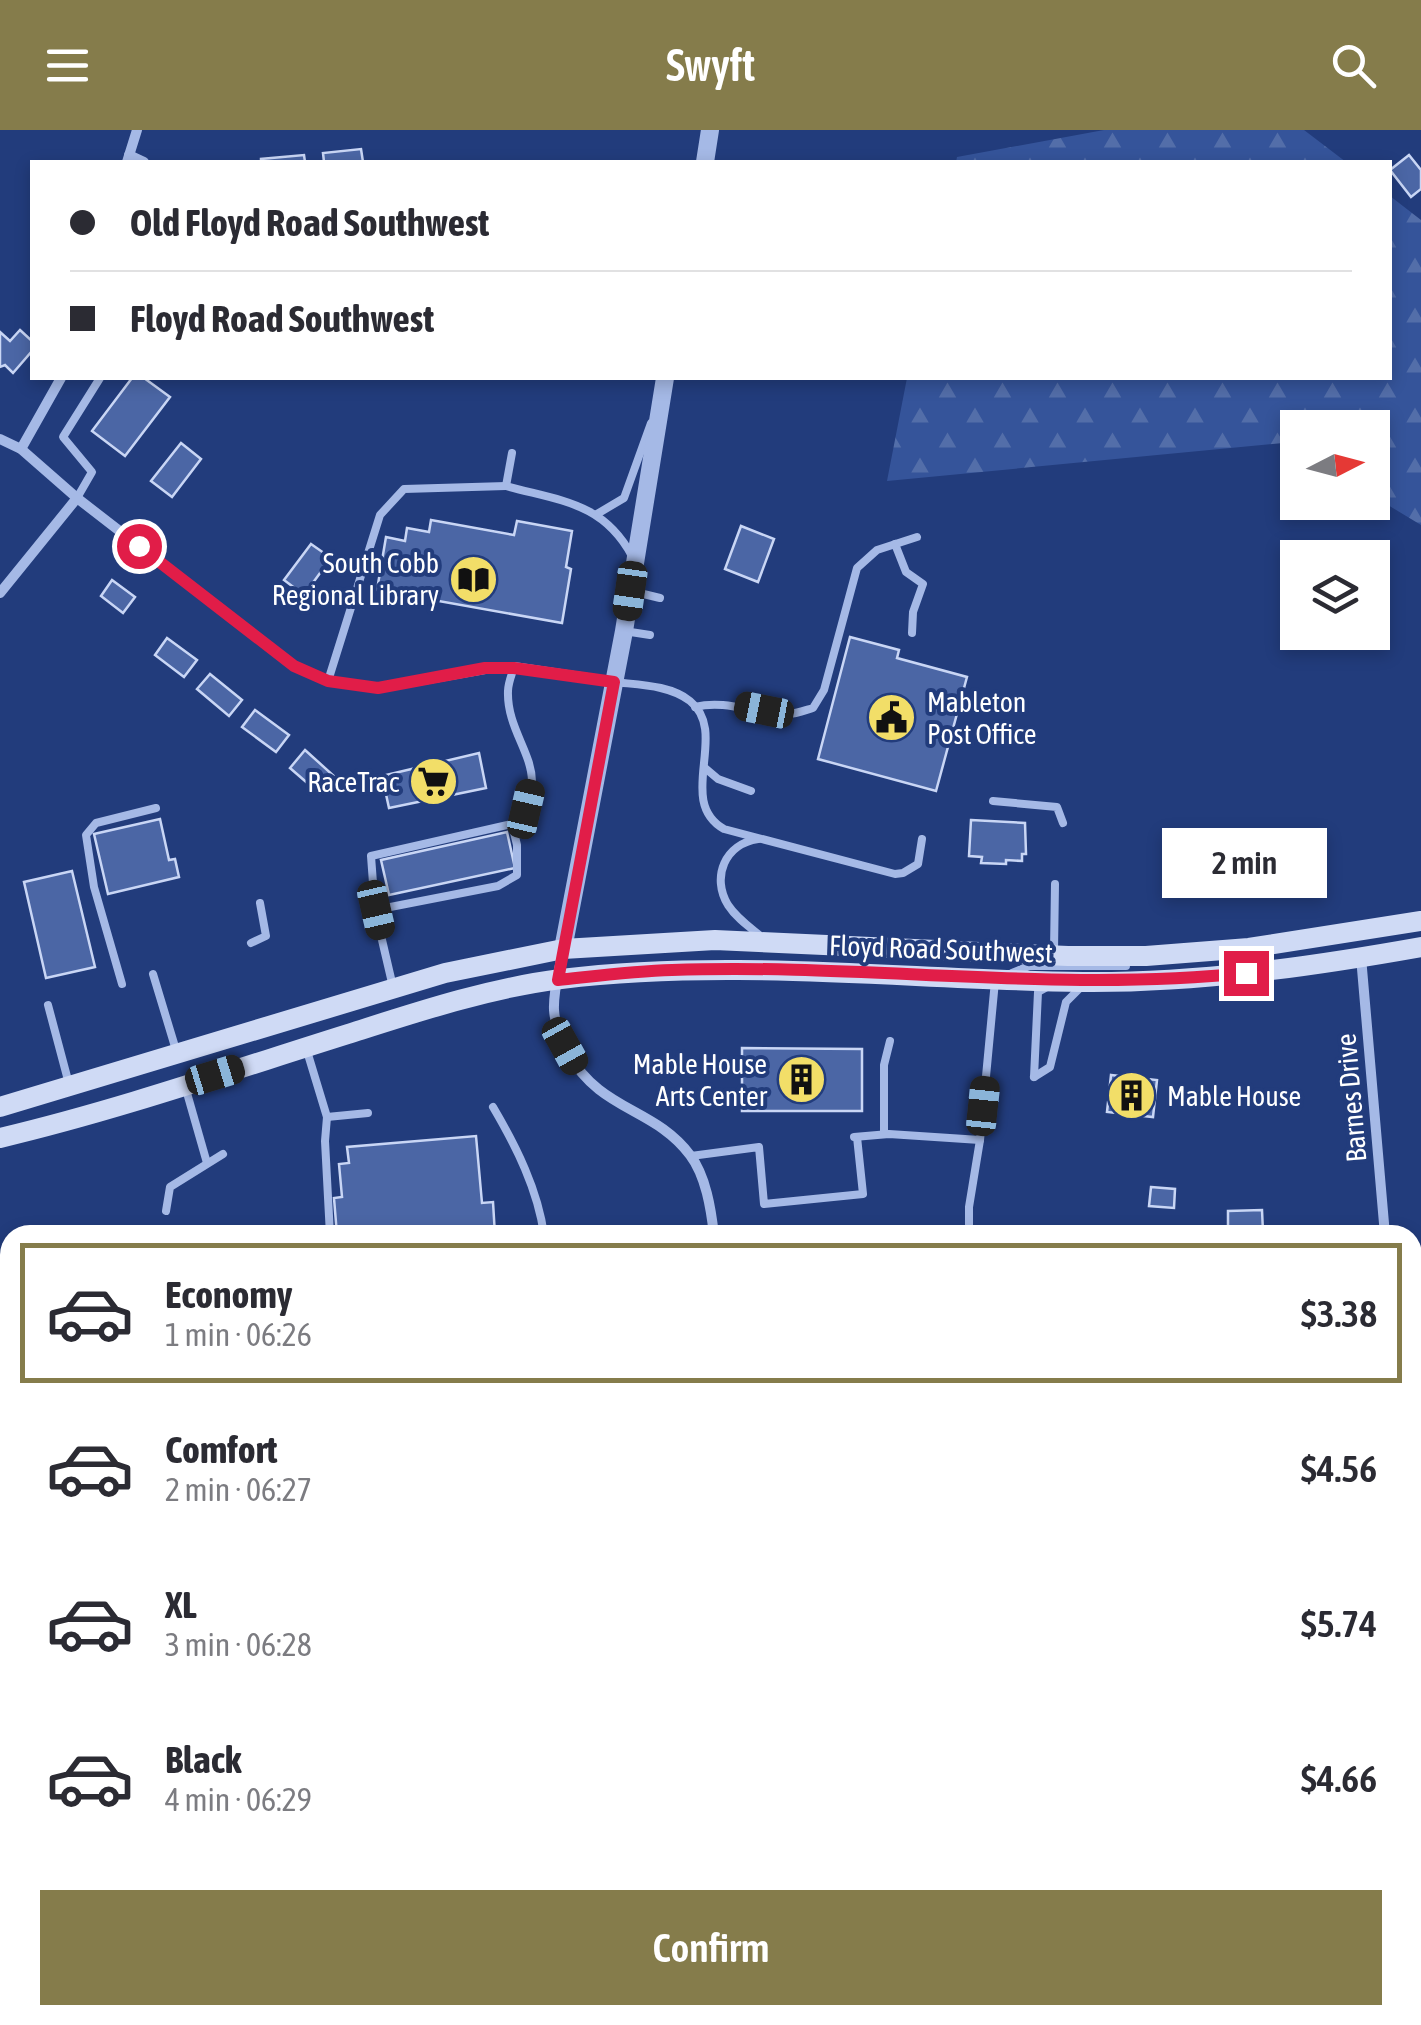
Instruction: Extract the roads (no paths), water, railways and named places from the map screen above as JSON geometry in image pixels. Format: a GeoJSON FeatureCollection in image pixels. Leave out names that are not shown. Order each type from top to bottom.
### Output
{"type":"FeatureCollection","features":[{"type":"Feature","properties":{"kind":"main road","name":"Floyd Road Southwest"},"geometry":{"type":"LineString","coordinates":[[0,1106],[393,988],[563,949],[714,940],[1054,956],[1177,954],[1268,945],[1421,920]]}},
{"type":"Feature","properties":{"kind":"main road","name":"Floyd Road Southwest"},"geometry":{"type":"LineString","coordinates":[[0,1138],[413,1014],[558,980],[672,970],[754,969],[1086,982],[1209,977],[1362,958],[1421,946]]}},
{"type":"Feature","properties":{"kind":"street"},"geometry":{"type":"LineString","coordinates":[[128,159],[137,130]]}},
{"type":"Feature","properties":{"kind":"street"},"geometry":{"type":"LineString","coordinates":[[705,160],[710,130]]}},
{"type":"Feature","properties":{"kind":"street"},"geometry":{"type":"LineString","coordinates":[[20,449],[59,380]]}},
{"type":"Feature","properties":{"kind":"street"},"geometry":{"type":"LineString","coordinates":[[665,380],[624,632],[554,1008],[558,1028],[581,1075],[604,1096],[670,1134],[691,1156],[703,1181],[712,1225]]}},
{"type":"Feature","properties":{"kind":"street"},"geometry":{"type":"LineString","coordinates":[[0,439],[20,449],[294,666],[328,681],[378,688],[485,668],[514,668],[614,682]]}},
{"type":"Feature","properties":{"kind":"street"},"geometry":{"type":"LineString","coordinates":[[0,593],[78,498]]}},
{"type":"Feature","properties":{"kind":"street","name":"Barnes Drive"},"geometry":{"type":"LineString","coordinates":[[1362,958],[1384,1225]]}},
{"type":"Feature","properties":{"kind":"lane"},"geometry":{"type":"LineString","coordinates":[[78,498],[92,472],[63,438],[99,380]]}},
{"type":"Feature","properties":{"kind":"lane"},"geometry":{"type":"LineString","coordinates":[[597,514],[624,498],[661,399]]}},
{"type":"Feature","properties":{"kind":"lane"},"geometry":{"type":"LineString","coordinates":[[506,486],[512,453]]}},
{"type":"Feature","properties":{"kind":"lane"},"geometry":{"type":"LineString","coordinates":[[328,681],[380,515],[404,489],[506,486],[597,514],[614,527],[635,563]]}},
{"type":"Feature","properties":{"kind":"lane"},"geometry":{"type":"LineString","coordinates":[[695,707],[738,705],[789,714],[813,708],[824,690],[856,568],[877,550],[917,536]]}},
{"type":"Feature","properties":{"kind":"lane"},"geometry":{"type":"LineString","coordinates":[[894,544],[906,572],[923,584],[913,612],[912,633]]}},
{"type":"Feature","properties":{"kind":"lane"},"geometry":{"type":"LineString","coordinates":[[630,591],[660,598]]}},
{"type":"Feature","properties":{"kind":"lane"},"geometry":{"type":"LineString","coordinates":[[624,632],[650,636]]}},
{"type":"Feature","properties":{"kind":"lane"},"geometry":{"type":"LineString","coordinates":[[393,988],[376,910],[371,856],[512,824],[526,809],[534,775],[516,732],[508,691],[514,668]]}},
{"type":"Feature","properties":{"kind":"lane"},"geometry":{"type":"LineString","coordinates":[[614,682],[673,692],[695,707],[703,732],[702,805],[711,820],[724,829],[894,874],[918,864],[922,839]]}},
{"type":"Feature","properties":{"kind":"lane"},"geometry":{"type":"LineString","coordinates":[[705,768],[718,779],[751,791]]}},
{"type":"Feature","properties":{"kind":"lane"},"geometry":{"type":"LineString","coordinates":[[993,800],[1057,807],[1063,823]]}},
{"type":"Feature","properties":{"kind":"lane"},"geometry":{"type":"LineString","coordinates":[[122,984],[94,887],[86,835],[96,824],[156,808]]}},
{"type":"Feature","properties":{"kind":"lane"},"geometry":{"type":"LineString","coordinates":[[376,910],[498,886],[518,875],[512,824]]}},
{"type":"Feature","properties":{"kind":"lane"},"geometry":{"type":"LineString","coordinates":[[762,839],[744,842],[729,852],[722,868],[722,882],[731,908],[768,942]]}},
{"type":"Feature","properties":{"kind":"lane"},"geometry":{"type":"LineString","coordinates":[[1054,956],[1055,884]]}},
{"type":"Feature","properties":{"kind":"lane"},"geometry":{"type":"LineString","coordinates":[[251,943],[266,936],[260,903]]}},
{"type":"Feature","properties":{"kind":"lane"},"geometry":{"type":"LineString","coordinates":[[969,1225],[995,980],[1029,966],[1136,965],[1177,954]]}},
{"type":"Feature","properties":{"kind":"lane"},"geometry":{"type":"LineString","coordinates":[[153,974],[177,1054]]}},
{"type":"Feature","properties":{"kind":"lane"},"geometry":{"type":"LineString","coordinates":[[1055,981],[1038,992],[1034,1078],[1050,1067],[1066,1002],[1086,982]]}},
{"type":"Feature","properties":{"kind":"lane"},"geometry":{"type":"LineString","coordinates":[[48,1005],[70,1088]]}},
{"type":"Feature","properties":{"kind":"lane"},"geometry":{"type":"LineString","coordinates":[[884,1134],[884,1065],[890,1041]]}},
{"type":"Feature","properties":{"kind":"lane"},"geometry":{"type":"LineString","coordinates":[[305,1047],[327,1117],[330,1225]]}},
{"type":"Feature","properties":{"kind":"lane"},"geometry":{"type":"LineString","coordinates":[[185,1084],[207,1163]]}},
{"type":"Feature","properties":{"kind":"lane"},"geometry":{"type":"LineString","coordinates":[[493,1108],[514,1144],[543,1225]]}},
{"type":"Feature","properties":{"kind":"lane"},"geometry":{"type":"LineString","coordinates":[[327,1117],[368,1113]]}},
{"type":"Feature","properties":{"kind":"lane"},"geometry":{"type":"LineString","coordinates":[[691,1156],[759,1147],[764,1204],[863,1194],[856,1137],[884,1134],[980,1140]]}},
{"type":"Feature","properties":{"kind":"lane"},"geometry":{"type":"LineString","coordinates":[[166,1211],[170,1187],[222,1154]]}},
{"type":"Feature","properties":{"kind":"place","name":"South Cobb Regional Library"},"geometry":{"type":"Point","coordinates":[474,579]}},
{"type":"Feature","properties":{"kind":"place","name":"Mableton Post Office"},"geometry":{"type":"Point","coordinates":[892,718]}},
{"type":"Feature","properties":{"kind":"place","name":"RaceTrac"},"geometry":{"type":"Point","coordinates":[434,782]}},
{"type":"Feature","properties":{"kind":"place","name":"Mable House Arts Center"},"geometry":{"type":"Point","coordinates":[802,1080]}},
{"type":"Feature","properties":{"kind":"place","name":"Mable House"},"geometry":{"type":"Point","coordinates":[1132,1096]}}]}
